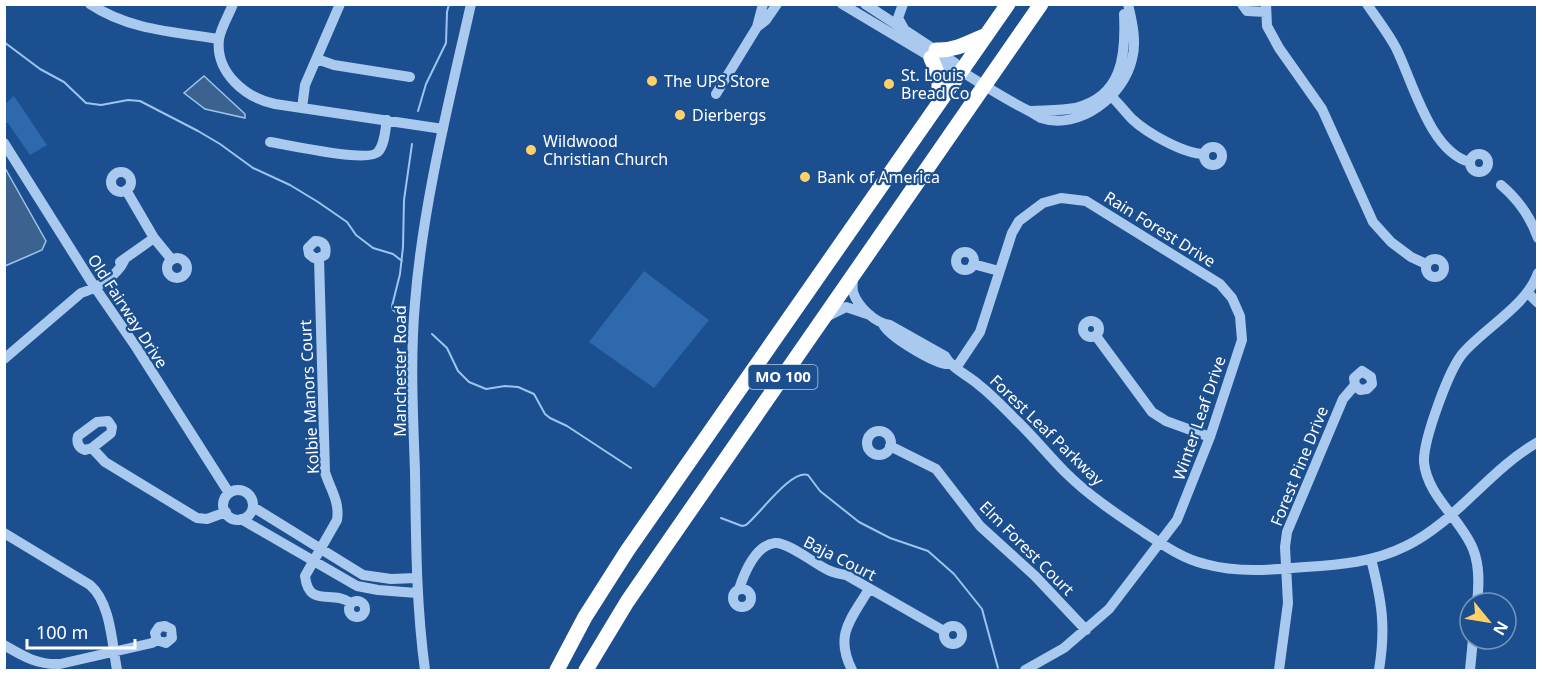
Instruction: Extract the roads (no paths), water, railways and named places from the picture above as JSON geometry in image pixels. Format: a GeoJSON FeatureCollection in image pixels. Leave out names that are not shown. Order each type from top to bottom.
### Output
{"type":"FeatureCollection","features":[{"type":"Feature","properties":{"kind":"highway","name":"MO 100"},"geometry":{"type":"LineString","coordinates":[[557,670],[585,617],[627,551],[1008,4]]}},
{"type":"Feature","properties":{"kind":"highway","name":"MO 100"},"geometry":{"type":"LineString","coordinates":[[586,670],[627,602],[1041,4]]}},
{"type":"Feature","properties":{"kind":"highway"},"geometry":{"type":"LineString","coordinates":[[939,102],[939,77],[934,54],[962,47],[987,34]]}},
{"type":"Feature","properties":{"kind":"street"},"geometry":{"type":"LineString","coordinates":[[90,4],[110,16],[140,27],[219,39]]}},
{"type":"Feature","properties":{"kind":"street"},"geometry":{"type":"LineString","coordinates":[[233,4],[219,39],[219,49],[224,64],[240,88],[248,94],[265,102],[443,129]]}},
{"type":"Feature","properties":{"kind":"street"},"geometry":{"type":"LineString","coordinates":[[302,108],[305,85],[340,4]]}},
{"type":"Feature","properties":{"kind":"street","name":"Manchester Road"},"geometry":{"type":"LineString","coordinates":[[425,670],[416,578],[412,347],[418,270],[443,129],[471,4]]}},
{"type":"Feature","properties":{"kind":"street"},"geometry":{"type":"LineString","coordinates":[[716,94],[757,27],[763,4]]}},
{"type":"Feature","properties":{"kind":"street"},"geometry":{"type":"LineString","coordinates":[[757,27],[766,20],[777,4]]}},
{"type":"Feature","properties":{"kind":"street"},"geometry":{"type":"LineString","coordinates":[[842,4],[934,54]]}},
{"type":"Feature","properties":{"kind":"street"},"geometry":{"type":"LineString","coordinates":[[865,4],[904,29],[951,69],[961,71],[1029,111],[1073,108],[1108,94],[1123,58],[1126,4]]}},
{"type":"Feature","properties":{"kind":"street"},"geometry":{"type":"LineString","coordinates":[[1242,4],[1247,11],[1266,8],[1267,26],[1279,48],[1322,109],[1373,222],[1391,242],[1426,264]]}},
{"type":"Feature","properties":{"kind":"street"},"geometry":{"type":"LineString","coordinates":[[1367,4],[1395,46],[1435,135],[1459,159],[1470,162]]}},
{"type":"Feature","properties":{"kind":"street"},"geometry":{"type":"LineString","coordinates":[[902,7],[898,18],[904,29]]}},
{"type":"Feature","properties":{"kind":"street"},"geometry":{"type":"LineString","coordinates":[[881,14],[892,14],[902,7]]}},
{"type":"Feature","properties":{"kind":"street"},"geometry":{"type":"LineString","coordinates":[[317,59],[334,65],[410,77]]}},
{"type":"Feature","properties":{"kind":"street"},"geometry":{"type":"LineString","coordinates":[[1108,94],[1134,120],[1176,148],[1195,154],[1204,154]]}},
{"type":"Feature","properties":{"kind":"street"},"geometry":{"type":"LineString","coordinates":[[270,142],[358,157],[372,156],[377,153],[383,142],[387,120]]}},
{"type":"Feature","properties":{"kind":"street","name":"Old Fairway Drive"},"geometry":{"type":"LineString","coordinates":[[4,143],[92,289],[136,347],[229,493]]}},
{"type":"Feature","properties":{"kind":"street"},"geometry":{"type":"LineString","coordinates":[[1501,186],[1529,216],[1538,238]]}},
{"type":"Feature","properties":{"kind":"street"},"geometry":{"type":"LineString","coordinates":[[126,190],[154,238],[172,260]]}},
{"type":"Feature","properties":{"kind":"street","name":"Rain Forest Drive"},"geometry":{"type":"LineString","coordinates":[[953,366],[980,332],[1012,233],[1019,221],[1042,203],[1061,198],[1086,201],[1220,284],[1232,297]]}},
{"type":"Feature","properties":{"kind":"street"},"geometry":{"type":"LineString","coordinates":[[4,359],[81,293],[92,289],[103,274],[154,238]]}},
{"type":"Feature","properties":{"kind":"street","name":"Kolbie Manors Court"},"geometry":{"type":"LineString","coordinates":[[313,561],[337,520],[339,511],[325,472],[319,258]]}},
{"type":"Feature","properties":{"kind":"street"},"geometry":{"type":"LineString","coordinates":[[973,264],[999,271]]}},
{"type":"Feature","properties":{"kind":"street"},"geometry":{"type":"LineString","coordinates":[[1477,591],[1478,568],[1473,548],[1429,480],[1424,451],[1457,360],[1528,293],[1538,273]]}},
{"type":"Feature","properties":{"kind":"street","name":"Forest Leaf Parkway"},"geometry":{"type":"LineString","coordinates":[[853,276],[854,295],[870,315],[883,324],[886,331],[942,365],[953,366],[980,385],[1017,420],[1067,474],[1100,501],[1160,543],[1204,564],[1238,569],[1286,569],[1341,565],[1371,559],[1414,541],[1450,515],[1519,452],[1538,442]]}},
{"type":"Feature","properties":{"kind":"street"},"geometry":{"type":"LineString","coordinates":[[1528,293],[1538,303]]}},
{"type":"Feature","properties":{"kind":"street","name":"Winter Leaf Drive"},"geometry":{"type":"LineString","coordinates":[[1025,670],[1064,648],[1109,609],[1178,520],[1210,437],[1242,340],[1240,316],[1232,297]]}},
{"type":"Feature","properties":{"kind":"street","name":"Forest Leaf Parkway"},"geometry":{"type":"LineString","coordinates":[[825,317],[846,308],[870,315]]}},
{"type":"Feature","properties":{"kind":"street"},"geometry":{"type":"LineString","coordinates":[[1096,336],[1152,412],[1166,421],[1210,437]]}},
{"type":"Feature","properties":{"kind":"street","name":"Forest Pine Drive"},"geometry":{"type":"LineString","coordinates":[[1279,670],[1287,610],[1285,547],[1291,519],[1343,399],[1355,385]]}},
{"type":"Feature","properties":{"kind":"street","name":"Elm Forest Court"},"geometry":{"type":"LineString","coordinates":[[890,446],[936,469],[980,526],[1035,576],[1086,630]]}},
{"type":"Feature","properties":{"kind":"street"},"geometry":{"type":"LineString","coordinates":[[93,448],[105,462],[191,515],[207,519],[226,512]]}},
{"type":"Feature","properties":{"kind":"street"},"geometry":{"type":"LineString","coordinates":[[241,519],[248,516],[253,507],[251,496],[247,492],[237,490],[229,493],[224,502],[226,512],[231,518],[241,519],[357,586],[378,591],[417,592]]}},
{"type":"Feature","properties":{"kind":"street"},"geometry":{"type":"LineString","coordinates":[[253,507],[363,575],[391,579],[416,578]]}},
{"type":"Feature","properties":{"kind":"street"},"geometry":{"type":"LineString","coordinates":[[4,533],[97,591],[105,605],[117,670]]}},
{"type":"Feature","properties":{"kind":"street","name":"Baja Court"},"geometry":{"type":"LineString","coordinates":[[739,589],[742,578],[757,555],[766,546],[776,543],[829,571],[846,575],[944,632]]}},
{"type":"Feature","properties":{"kind":"street"},"geometry":{"type":"LineString","coordinates":[[1371,559],[1383,615],[1379,670]]}},
{"type":"Feature","properties":{"kind":"street"},"geometry":{"type":"LineString","coordinates":[[313,561],[305,576],[308,590],[317,596],[338,597],[351,603]]}},
{"type":"Feature","properties":{"kind":"street"},"geometry":{"type":"LineString","coordinates":[[852,670],[845,655],[844,637],[846,629],[869,589]]}},
{"type":"Feature","properties":{"kind":"street"},"geometry":{"type":"LineString","coordinates":[[4,645],[32,661],[46,665],[60,664],[157,640]]}},
{"type":"Feature","properties":{"kind":"street"},"geometry":{"type":"LineString","coordinates":[[1470,670],[1472,651]]}},
{"type":"Feature","properties":{"kind":"waterway"},"geometry":{"type":"LineString","coordinates":[[418,111],[426,84],[446,43],[449,4]]}},
{"type":"Feature","properties":{"kind":"waterway"},"geometry":{"type":"LineString","coordinates":[[4,42],[40,69],[64,82],[86,103],[101,105],[128,100],[140,101],[198,131],[253,168],[290,185],[318,202],[347,222],[356,235],[373,248],[393,254],[402,261]]}},
{"type":"Feature","properties":{"kind":"waterway"},"geometry":{"type":"LineString","coordinates":[[398,314],[392,306],[400,274],[404,200],[412,144]]}},
{"type":"Feature","properties":{"kind":"waterway"},"geometry":{"type":"LineString","coordinates":[[432,334],[447,348],[458,371],[469,382],[486,389],[505,386],[518,387],[534,394],[545,414],[550,418],[567,426],[631,468]]}},
{"type":"Feature","properties":{"kind":"waterway"},"geometry":{"type":"LineString","coordinates":[[721,518],[742,526],[746,525],[784,486],[801,475],[808,475],[820,491],[859,522],[890,538],[928,551],[954,574],[982,609],[998,668]]}},
{"type":"Feature","properties":{"kind":"place","name":"The UPS Store"},"geometry":{"type":"Point","coordinates":[652,81]}},
{"type":"Feature","properties":{"kind":"place","name":"St. Louis Bread Co"},"geometry":{"type":"Point","coordinates":[889,84]}},
{"type":"Feature","properties":{"kind":"place","name":"Dierbergs"},"geometry":{"type":"Point","coordinates":[680,115]}},
{"type":"Feature","properties":{"kind":"place","name":"Wildwood Christian Church"},"geometry":{"type":"Point","coordinates":[531,150]}},
{"type":"Feature","properties":{"kind":"place","name":"Bank of America"},"geometry":{"type":"Point","coordinates":[805,177]}}]}
